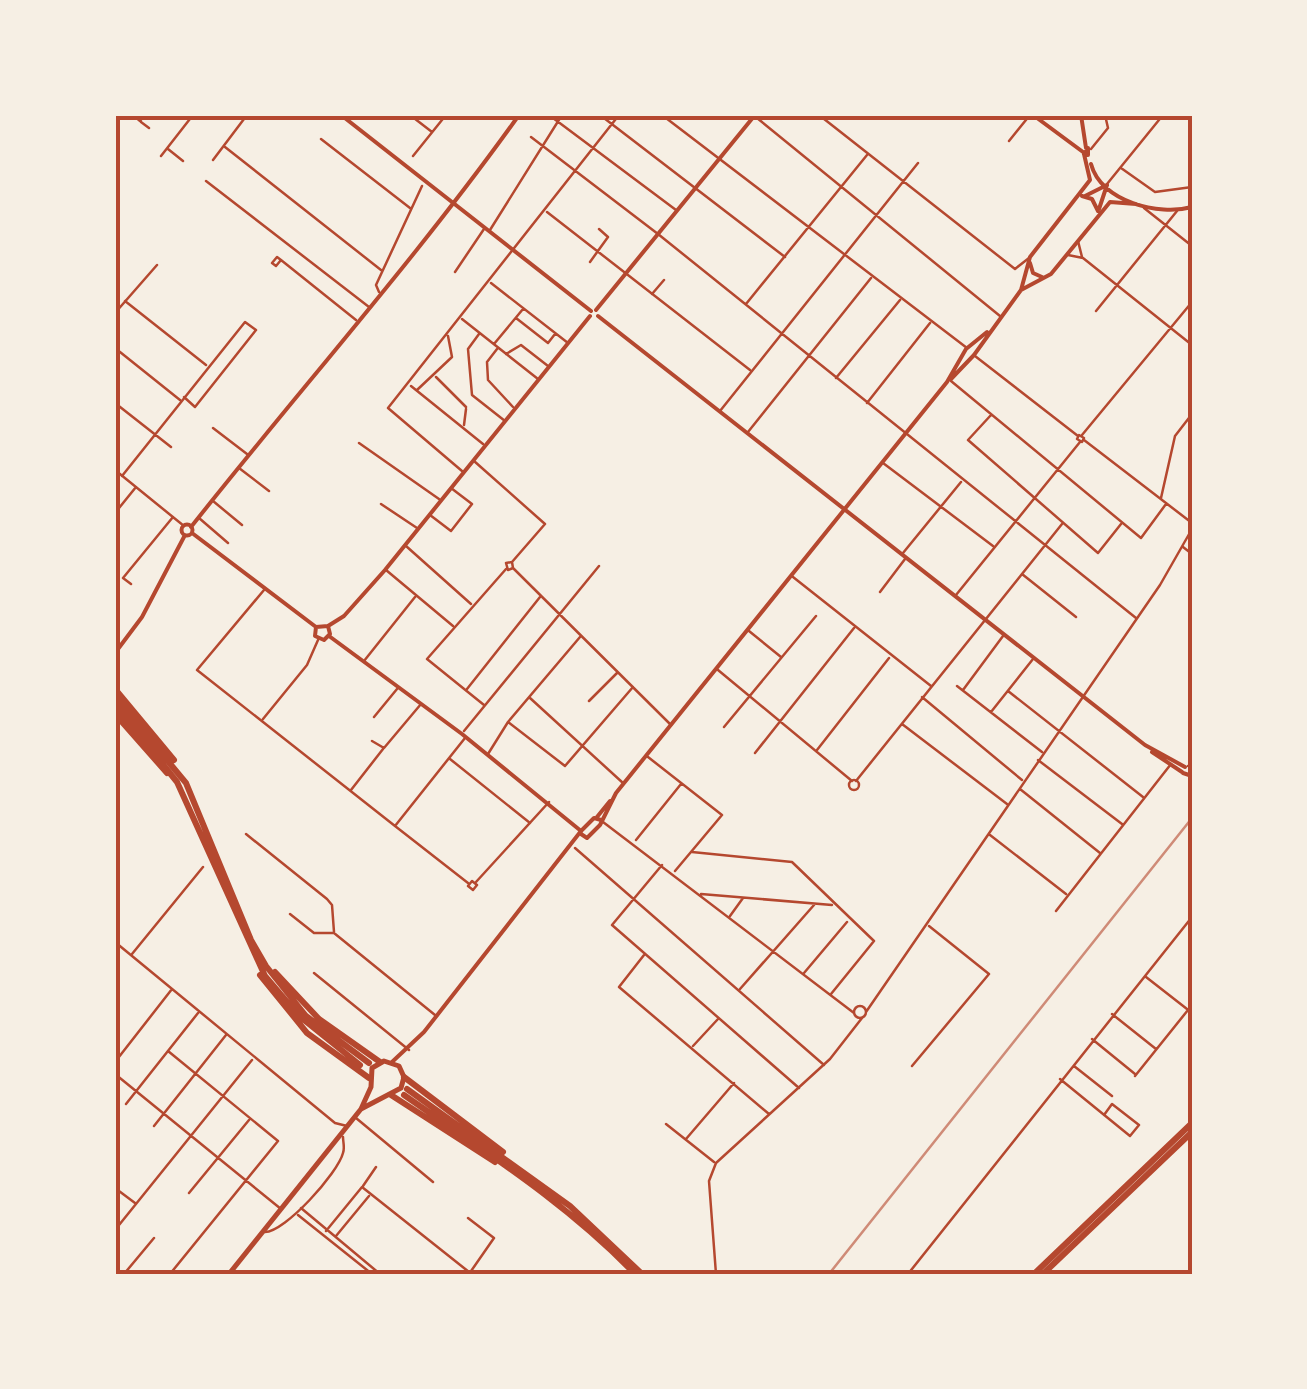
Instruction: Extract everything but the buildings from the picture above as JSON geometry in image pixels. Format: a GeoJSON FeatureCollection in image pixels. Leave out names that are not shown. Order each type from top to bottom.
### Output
{"type":"FeatureCollection","features":[{"type":"Feature","properties":{"kind":"highway"},"geometry":{"type":"LineString","coordinates":[[115,689],[154,730],[186,784],[250,944],[319,1018],[380,1062]]}},
{"type":"Feature","properties":{"kind":"highway"},"geometry":{"type":"LineString","coordinates":[[115,701],[186,784]]}},
{"type":"Feature","properties":{"kind":"highway"},"geometry":{"type":"LineString","coordinates":[[115,701],[161,758],[182,793],[250,944],[306,1016],[364,1064]]}},
{"type":"Feature","properties":{"kind":"highway"},"geometry":{"type":"LineString","coordinates":[[115,714],[182,793]]}},
{"type":"Feature","properties":{"kind":"highway"},"geometry":{"type":"LineString","coordinates":[[250,944],[249,957],[282,1006],[307,1032],[370,1082]]}},
{"type":"Feature","properties":{"kind":"highway"},"geometry":{"type":"LineString","coordinates":[[403,1074],[496,1145],[515,1168]]}},
{"type":"Feature","properties":{"kind":"highway"},"geometry":{"type":"LineString","coordinates":[[405,1092],[515,1168],[599,1236],[638,1274]]}},
{"type":"Feature","properties":{"kind":"highway"},"geometry":{"type":"LineString","coordinates":[[391,1095],[482,1155],[515,1168]]}},
{"type":"Feature","properties":{"kind":"highway"},"geometry":{"type":"LineString","coordinates":[[1043,1274],[1192,1122]]}},
{"type":"Feature","properties":{"kind":"highway"},"geometry":{"type":"LineString","coordinates":[[1091,1223],[1192,1132]]}},
{"type":"Feature","properties":{"kind":"highway"},"geometry":{"type":"LineString","coordinates":[[1034,1274],[1084,1231]]}},
{"type":"Feature","properties":{"kind":"main road"},"geometry":{"type":"LineString","coordinates":[[341,115],[1171,765],[1189,772]]}},
{"type":"Feature","properties":{"kind":"main road"},"geometry":{"type":"LineString","coordinates":[[115,654],[142,617],[198,518],[356,320],[455,205],[519,115]]}},
{"type":"Feature","properties":{"kind":"main road"},"geometry":{"type":"LineString","coordinates":[[184,526],[316,627],[328,626],[344,616],[754,115]]}},
{"type":"Feature","properties":{"kind":"main road"},"geometry":{"type":"LineString","coordinates":[[1031,115],[1086,152],[1094,173],[1136,204],[1177,211],[1192,207]]}},
{"type":"Feature","properties":{"kind":"main road"},"geometry":{"type":"LineString","coordinates":[[1021,290],[1030,257],[1082,196],[1090,176],[1081,115]]}},
{"type":"Feature","properties":{"kind":"main road"},"geometry":{"type":"LineString","coordinates":[[1082,196],[1106,185]]}},
{"type":"Feature","properties":{"kind":"main road"},"geometry":{"type":"LineString","coordinates":[[1098,214],[1106,185]]}},
{"type":"Feature","properties":{"kind":"main road"},"geometry":{"type":"LineString","coordinates":[[1082,196],[1095,202],[1098,214]]}},
{"type":"Feature","properties":{"kind":"main road"},"geometry":{"type":"LineString","coordinates":[[362,1108],[380,1062],[392,1062],[408,1051],[582,831],[600,821],[646,756],[1021,290],[1046,276],[1067,256],[1113,200],[1136,204]]}},
{"type":"Feature","properties":{"kind":"main road"},"geometry":{"type":"LineString","coordinates":[[1030,257],[1033,273],[1046,276]]}},
{"type":"Feature","properties":{"kind":"main road"},"geometry":{"type":"LineString","coordinates":[[328,626],[329,636],[464,735],[582,831]]}},
{"type":"Feature","properties":{"kind":"main road"},"geometry":{"type":"LineString","coordinates":[[316,627],[318,639],[329,636]]}},
{"type":"Feature","properties":{"kind":"main road"},"geometry":{"type":"LineString","coordinates":[[566,856],[575,848],[582,831],[600,821]]}},
{"type":"Feature","properties":{"kind":"main road"},"geometry":{"type":"LineString","coordinates":[[229,1274],[362,1108],[401,1088],[408,1051]]}},
{"type":"Feature","properties":{"kind":"main road"},"geometry":{"type":"LineString","coordinates":[[392,1062],[403,1074]]}},
{"type":"Feature","properties":{"kind":"main road"},"geometry":{"type":"LineString","coordinates":[[370,1082],[381,1095]]}},
{"type":"Feature","properties":{"kind":"street"},"geometry":{"type":"LineString","coordinates":[[133,115],[148,128]]}},
{"type":"Feature","properties":{"kind":"street"},"geometry":{"type":"LineString","coordinates":[[140,121],[145,115]]}},
{"type":"Feature","properties":{"kind":"street"},"geometry":{"type":"LineString","coordinates":[[161,156],[194,115]]}},
{"type":"Feature","properties":{"kind":"street"},"geometry":{"type":"LineString","coordinates":[[212,160],[246,115]]}},
{"type":"Feature","properties":{"kind":"street"},"geometry":{"type":"LineString","coordinates":[[410,115],[432,132]]}},
{"type":"Feature","properties":{"kind":"street"},"geometry":{"type":"LineString","coordinates":[[413,156],[446,115]]}},
{"type":"Feature","properties":{"kind":"street"},"geometry":{"type":"LineString","coordinates":[[549,115],[676,210]]}},
{"type":"Feature","properties":{"kind":"street"},"geometry":{"type":"LineString","coordinates":[[456,272],[562,115]]}},
{"type":"Feature","properties":{"kind":"street"},"geometry":{"type":"LineString","coordinates":[[600,115],[785,257]]}},
{"type":"Feature","properties":{"kind":"street"},"geometry":{"type":"LineString","coordinates":[[463,472],[388,412],[619,115]]}},
{"type":"Feature","properties":{"kind":"street"},"geometry":{"type":"LineString","coordinates":[[662,115],[1192,523]]}},
{"type":"Feature","properties":{"kind":"street"},"geometry":{"type":"LineString","coordinates":[[754,115],[1000,316]]}},
{"type":"Feature","properties":{"kind":"street"},"geometry":{"type":"LineString","coordinates":[[819,115],[1015,269],[1030,257]]}},
{"type":"Feature","properties":{"kind":"street"},"geometry":{"type":"LineString","coordinates":[[1009,141],[1031,115]]}},
{"type":"Feature","properties":{"kind":"street"},"geometry":{"type":"LineString","coordinates":[[1086,152],[1108,128],[1106,115]]}},
{"type":"Feature","properties":{"kind":"street"},"geometry":{"type":"LineString","coordinates":[[1106,185],[1163,115]]}},
{"type":"Feature","properties":{"kind":"street"},"geometry":{"type":"LineString","coordinates":[[530,137],[658,234],[1136,618]]}},
{"type":"Feature","properties":{"kind":"street"},"geometry":{"type":"LineString","coordinates":[[321,139],[410,208]]}},
{"type":"Feature","properties":{"kind":"street"},"geometry":{"type":"LineString","coordinates":[[225,147],[381,270]]}},
{"type":"Feature","properties":{"kind":"street"},"geometry":{"type":"LineString","coordinates":[[167,148],[183,161]]}},
{"type":"Feature","properties":{"kind":"street"},"geometry":{"type":"LineString","coordinates":[[745,304],[868,154]]}},
{"type":"Feature","properties":{"kind":"street"},"geometry":{"type":"LineString","coordinates":[[719,412],[918,163]]}},
{"type":"Feature","properties":{"kind":"street"},"geometry":{"type":"LineString","coordinates":[[1120,167],[1150,190],[1192,188]]}},
{"type":"Feature","properties":{"kind":"street"},"geometry":{"type":"LineString","coordinates":[[206,181],[368,306]]}},
{"type":"Feature","properties":{"kind":"street"},"geometry":{"type":"LineString","coordinates":[[1176,182],[1177,191]]}},
{"type":"Feature","properties":{"kind":"street"},"geometry":{"type":"LineString","coordinates":[[380,293],[376,285],[381,270],[422,186]]}},
{"type":"Feature","properties":{"kind":"street"},"geometry":{"type":"LineString","coordinates":[[1143,207],[1192,246]]}},
{"type":"Feature","properties":{"kind":"street"},"geometry":{"type":"LineString","coordinates":[[546,211],[751,371]]}},
{"type":"Feature","properties":{"kind":"street"},"geometry":{"type":"LineString","coordinates":[[1096,310],[1177,211]]}},
{"type":"Feature","properties":{"kind":"street"},"geometry":{"type":"LineString","coordinates":[[590,262],[608,237],[598,230]]}},
{"type":"Feature","properties":{"kind":"street"},"geometry":{"type":"LineString","coordinates":[[1079,240],[1077,250],[1083,258],[1192,346]]}},
{"type":"Feature","properties":{"kind":"street"},"geometry":{"type":"LineString","coordinates":[[1067,256],[1083,258]]}},
{"type":"Feature","properties":{"kind":"street"},"geometry":{"type":"LineString","coordinates":[[281,260],[356,320]]}},
{"type":"Feature","properties":{"kind":"street"},"geometry":{"type":"LineString","coordinates":[[115,313],[156,265]]}},
{"type":"Feature","properties":{"kind":"street"},"geometry":{"type":"LineString","coordinates":[[747,433],[872,276]]}},
{"type":"Feature","properties":{"kind":"street"},"geometry":{"type":"LineString","coordinates":[[652,295],[664,280]]}},
{"type":"Feature","properties":{"kind":"street"},"geometry":{"type":"LineString","coordinates":[[490,282],[569,343]]}},
{"type":"Feature","properties":{"kind":"street"},"geometry":{"type":"LineString","coordinates":[[836,378],[901,299]]}},
{"type":"Feature","properties":{"kind":"street"},"geometry":{"type":"LineString","coordinates":[[125,301],[208,367]]}},
{"type":"Feature","properties":{"kind":"street"},"geometry":{"type":"LineString","coordinates":[[954,596],[1192,302]]}},
{"type":"Feature","properties":{"kind":"street"},"geometry":{"type":"LineString","coordinates":[[516,409],[488,380],[486,362],[524,308]]}},
{"type":"Feature","properties":{"kind":"street"},"geometry":{"type":"LineString","coordinates":[[461,318],[539,380]]}},
{"type":"Feature","properties":{"kind":"street"},"geometry":{"type":"LineString","coordinates":[[516,318],[541,341],[548,343],[556,333]]}},
{"type":"Feature","properties":{"kind":"street"},"geometry":{"type":"LineString","coordinates":[[115,348],[182,399],[195,407],[256,330],[245,322],[208,367],[182,399],[154,434],[122,476]]}},
{"type":"Feature","properties":{"kind":"street"},"geometry":{"type":"LineString","coordinates":[[867,403],[931,322]]}},
{"type":"Feature","properties":{"kind":"street"},"geometry":{"type":"LineString","coordinates":[[479,334],[468,348],[474,397],[505,421]]}},
{"type":"Feature","properties":{"kind":"street"},"geometry":{"type":"LineString","coordinates":[[417,390],[436,377],[452,357],[448,335]]}},
{"type":"Feature","properties":{"kind":"street"},"geometry":{"type":"LineString","coordinates":[[532,354],[541,341]]}},
{"type":"Feature","properties":{"kind":"street"},"geometry":{"type":"LineString","coordinates":[[506,354],[521,345],[549,367]]}},
{"type":"Feature","properties":{"kind":"street"},"geometry":{"type":"LineString","coordinates":[[436,377],[466,407]]}},
{"type":"Feature","properties":{"kind":"street"},"geometry":{"type":"LineString","coordinates":[[949,381],[1141,538],[1166,504]]}},
{"type":"Feature","properties":{"kind":"street"},"geometry":{"type":"LineString","coordinates":[[410,385],[484,445]]}},
{"type":"Feature","properties":{"kind":"street"},"geometry":{"type":"LineString","coordinates":[[464,428],[466,407],[474,397]]}},
{"type":"Feature","properties":{"kind":"street"},"geometry":{"type":"LineString","coordinates":[[115,403],[171,448]]}},
{"type":"Feature","properties":{"kind":"street"},"geometry":{"type":"LineString","coordinates":[[992,414],[968,440],[1062,524],[1098,553],[1122,523]]}},
{"type":"Feature","properties":{"kind":"street"},"geometry":{"type":"LineString","coordinates":[[1161,500],[1175,436],[1192,414]]}},
{"type":"Feature","properties":{"kind":"street"},"geometry":{"type":"LineString","coordinates":[[214,428],[248,455]]}},
{"type":"Feature","properties":{"kind":"street"},"geometry":{"type":"LineString","coordinates":[[359,443],[440,500]]}},
{"type":"Feature","properties":{"kind":"street"},"geometry":{"type":"LineString","coordinates":[[472,460],[545,524],[512,562],[507,562],[506,568],[427,659],[485,706]]}},
{"type":"Feature","properties":{"kind":"street"},"geometry":{"type":"LineString","coordinates":[[882,462],[994,547]]}},
{"type":"Feature","properties":{"kind":"street"},"geometry":{"type":"LineString","coordinates":[[238,467],[269,491]]}},
{"type":"Feature","properties":{"kind":"street"},"geometry":{"type":"LineString","coordinates":[[115,470],[184,526]]}},
{"type":"Feature","properties":{"kind":"street"},"geometry":{"type":"LineString","coordinates":[[880,592],[962,480]]}},
{"type":"Feature","properties":{"kind":"street"},"geometry":{"type":"LineString","coordinates":[[115,514],[136,487]]}},
{"type":"Feature","properties":{"kind":"street"},"geometry":{"type":"LineString","coordinates":[[429,514],[451,531],[472,504],[450,487]]}},
{"type":"Feature","properties":{"kind":"street"},"geometry":{"type":"LineString","coordinates":[[212,500],[242,525]]}},
{"type":"Feature","properties":{"kind":"street"},"geometry":{"type":"LineString","coordinates":[[381,504],[418,529]]}},
{"type":"Feature","properties":{"kind":"street"},"geometry":{"type":"LineString","coordinates":[[131,584],[123,578],[174,517]]}},
{"type":"Feature","properties":{"kind":"street"},"geometry":{"type":"LineString","coordinates":[[198,518],[228,542]]}},
{"type":"Feature","properties":{"kind":"street"},"geometry":{"type":"LineString","coordinates":[[717,668],[854,781],[1062,524]]}},
{"type":"Feature","properties":{"kind":"street"},"geometry":{"type":"LineString","coordinates":[[716,1274],[709,1182],[716,1163],[824,1065],[862,1018],[1136,618],[1192,529]]}},
{"type":"Feature","properties":{"kind":"street"},"geometry":{"type":"LineString","coordinates":[[405,545],[473,606]]}},
{"type":"Feature","properties":{"kind":"street"},"geometry":{"type":"LineString","coordinates":[[1182,546],[1192,554]]}},
{"type":"Feature","properties":{"kind":"street"},"geometry":{"type":"LineString","coordinates":[[512,562],[513,568],[672,725]]}},
{"type":"Feature","properties":{"kind":"street"},"geometry":{"type":"LineString","coordinates":[[396,826],[485,706],[599,566]]}},
{"type":"Feature","properties":{"kind":"street"},"geometry":{"type":"LineString","coordinates":[[506,568],[513,568]]}},
{"type":"Feature","properties":{"kind":"street"},"geometry":{"type":"LineString","coordinates":[[385,570],[454,627]]}},
{"type":"Feature","properties":{"kind":"street"},"geometry":{"type":"LineString","coordinates":[[1021,574],[1076,617]]}},
{"type":"Feature","properties":{"kind":"street"},"geometry":{"type":"LineString","coordinates":[[792,576],[930,686]]}},
{"type":"Feature","properties":{"kind":"street"},"geometry":{"type":"LineString","coordinates":[[264,590],[196,670],[473,890],[549,802]]}},
{"type":"Feature","properties":{"kind":"street"},"geometry":{"type":"LineString","coordinates":[[363,662],[416,596]]}},
{"type":"Feature","properties":{"kind":"street"},"geometry":{"type":"LineString","coordinates":[[466,690],[541,596]]}},
{"type":"Feature","properties":{"kind":"street"},"geometry":{"type":"LineString","coordinates":[[724,727],[816,616]]}},
{"type":"Feature","properties":{"kind":"street"},"geometry":{"type":"LineString","coordinates":[[754,753],[855,627]]}},
{"type":"Feature","properties":{"kind":"street"},"geometry":{"type":"LineString","coordinates":[[748,630],[781,657]]}},
{"type":"Feature","properties":{"kind":"street"},"geometry":{"type":"LineString","coordinates":[[962,690],[1004,635]]}},
{"type":"Feature","properties":{"kind":"street"},"geometry":{"type":"LineString","coordinates":[[488,754],[508,722],[581,636]]}},
{"type":"Feature","properties":{"kind":"street"},"geometry":{"type":"LineString","coordinates":[[262,721],[306,665],[318,639]]}},
{"type":"Feature","properties":{"kind":"street"},"geometry":{"type":"LineString","coordinates":[[816,751],[891,656]]}},
{"type":"Feature","properties":{"kind":"street"},"geometry":{"type":"LineString","coordinates":[[991,712],[1034,658]]}},
{"type":"Feature","properties":{"kind":"street"},"geometry":{"type":"LineString","coordinates":[[590,701],[618,672]]}},
{"type":"Feature","properties":{"kind":"street"},"geometry":{"type":"LineString","coordinates":[[957,686],[1043,753]]}},
{"type":"Feature","properties":{"kind":"street"},"geometry":{"type":"LineString","coordinates":[[508,722],[566,766],[634,687]]}},
{"type":"Feature","properties":{"kind":"street"},"geometry":{"type":"LineString","coordinates":[[374,717],[398,688]]}},
{"type":"Feature","properties":{"kind":"street"},"geometry":{"type":"LineString","coordinates":[[1008,692],[1144,798]]}},
{"type":"Feature","properties":{"kind":"street"},"geometry":{"type":"LineString","coordinates":[[529,696],[624,784]]}},
{"type":"Feature","properties":{"kind":"street"},"geometry":{"type":"LineString","coordinates":[[922,697],[1023,781]]}},
{"type":"Feature","properties":{"kind":"street"},"geometry":{"type":"LineString","coordinates":[[350,792],[422,703]]}},
{"type":"Feature","properties":{"kind":"street"},"geometry":{"type":"LineString","coordinates":[[901,723],[1007,804]]}},
{"type":"Feature","properties":{"kind":"street"},"geometry":{"type":"LineString","coordinates":[[372,740],[384,748]]}},
{"type":"Feature","properties":{"kind":"street"},"geometry":{"type":"LineString","coordinates":[[646,756],[722,815],[674,873]]}},
{"type":"Feature","properties":{"kind":"street"},"geometry":{"type":"LineString","coordinates":[[449,758],[531,824]]}},
{"type":"Feature","properties":{"kind":"street"},"geometry":{"type":"LineString","coordinates":[[1038,760],[1123,825]]}},
{"type":"Feature","properties":{"kind":"street"},"geometry":{"type":"LineString","coordinates":[[1056,911],[1171,765]]}},
{"type":"Feature","properties":{"kind":"street"},"geometry":{"type":"LineString","coordinates":[[634,842],[682,783]]}},
{"type":"Feature","properties":{"kind":"street"},"geometry":{"type":"LineString","coordinates":[[1018,788],[1101,854]]}},
{"type":"Feature","properties":{"kind":"street"},"geometry":{"type":"LineString","coordinates":[[600,821],[634,842],[862,1018]]}},
{"type":"Feature","properties":{"kind":"street"},"geometry":{"type":"LineString","coordinates":[[988,833],[1068,895]]}},
{"type":"Feature","properties":{"kind":"street"},"geometry":{"type":"LineString","coordinates":[[246,834],[332,905],[334,933]]}},
{"type":"Feature","properties":{"kind":"street"},"geometry":{"type":"LineString","coordinates":[[575,848],[824,1065]]}},
{"type":"Feature","properties":{"kind":"street"},"geometry":{"type":"LineString","coordinates":[[692,852],[792,862],[874,941],[830,996]]}},
{"type":"Feature","properties":{"kind":"street"},"geometry":{"type":"LineString","coordinates":[[662,865],[612,925],[798,1088]]}},
{"type":"Feature","properties":{"kind":"street"},"geometry":{"type":"LineString","coordinates":[[131,955],[203,867]]}},
{"type":"Feature","properties":{"kind":"street"},"geometry":{"type":"LineString","coordinates":[[468,883],[476,882]]}},
{"type":"Feature","properties":{"kind":"street"},"geometry":{"type":"LineString","coordinates":[[700,894],[834,905]]}},
{"type":"Feature","properties":{"kind":"street"},"geometry":{"type":"LineString","coordinates":[[730,918],[744,897]]}},
{"type":"Feature","properties":{"kind":"street"},"geometry":{"type":"LineString","coordinates":[[739,990],[816,904]]}},
{"type":"Feature","properties":{"kind":"street"},"geometry":{"type":"LineString","coordinates":[[290,914],[314,932],[334,933],[436,1016]]}},
{"type":"Feature","properties":{"kind":"street"},"geometry":{"type":"LineString","coordinates":[[908,1274],[1092,1038],[1192,918]]}},
{"type":"Feature","properties":{"kind":"street"},"geometry":{"type":"LineString","coordinates":[[803,974],[849,919]]}},
{"type":"Feature","properties":{"kind":"street"},"geometry":{"type":"LineString","coordinates":[[912,1066],[988,974],[928,925]]}},
{"type":"Feature","properties":{"kind":"street"},"geometry":{"type":"LineString","coordinates":[[115,942],[335,1123],[348,1126]]}},
{"type":"Feature","properties":{"kind":"street"},"geometry":{"type":"LineString","coordinates":[[645,954],[619,987],[769,1114]]}},
{"type":"Feature","properties":{"kind":"street"},"geometry":{"type":"LineString","coordinates":[[314,974],[408,1051]]}},
{"type":"Feature","properties":{"kind":"street"},"geometry":{"type":"LineString","coordinates":[[1144,976],[1188,1010]]}},
{"type":"Feature","properties":{"kind":"street"},"geometry":{"type":"LineString","coordinates":[[115,1062],[172,989]]}},
{"type":"Feature","properties":{"kind":"street"},"geometry":{"type":"LineString","coordinates":[[1092,1038],[1136,1076],[1192,1005]]}},
{"type":"Feature","properties":{"kind":"street"},"geometry":{"type":"LineString","coordinates":[[854,1012],[856,1007]]}},
{"type":"Feature","properties":{"kind":"street"},"geometry":{"type":"LineString","coordinates":[[846,1008],[865,1009]]}},
{"type":"Feature","properties":{"kind":"street"},"geometry":{"type":"LineString","coordinates":[[126,1104],[200,1012]]}},
{"type":"Feature","properties":{"kind":"street"},"geometry":{"type":"LineString","coordinates":[[1112,1014],[1157,1050]]}},
{"type":"Feature","properties":{"kind":"street"},"geometry":{"type":"LineString","coordinates":[[692,1046],[719,1018]]}},
{"type":"Feature","properties":{"kind":"street"},"geometry":{"type":"LineString","coordinates":[[154,1126],[227,1034]]}},
{"type":"Feature","properties":{"kind":"street"},"geometry":{"type":"LineString","coordinates":[[168,1051],[278,1141],[170,1274]]}},
{"type":"Feature","properties":{"kind":"street"},"geometry":{"type":"LineString","coordinates":[[115,1230],[254,1058]]}},
{"type":"Feature","properties":{"kind":"street"},"geometry":{"type":"LineString","coordinates":[[1072,1064],[1112,1096]]}},
{"type":"Feature","properties":{"kind":"street"},"geometry":{"type":"LineString","coordinates":[[115,1074],[245,1180],[279,1212],[280,1225],[286,1226]]}},
{"type":"Feature","properties":{"kind":"street"},"geometry":{"type":"LineString","coordinates":[[1060,1079],[1104,1115],[1130,1136],[1139,1125],[1112,1104],[1104,1115]]}},
{"type":"Feature","properties":{"kind":"street"},"geometry":{"type":"LineString","coordinates":[[686,1140],[735,1082]]}},
{"type":"Feature","properties":{"kind":"street"},"geometry":{"type":"LineString","coordinates":[[189,1192],[250,1118]]}},
{"type":"Feature","properties":{"kind":"street"},"geometry":{"type":"LineString","coordinates":[[354,1118],[433,1182]]}},
{"type":"Feature","properties":{"kind":"street"},"geometry":{"type":"LineString","coordinates":[[335,1123],[344,1153]]}},
{"type":"Feature","properties":{"kind":"street"},"geometry":{"type":"LineString","coordinates":[[666,1124],[716,1163]]}},
{"type":"Feature","properties":{"kind":"street"},"geometry":{"type":"LineString","coordinates":[[333,1144],[344,1153]]}},
{"type":"Feature","properties":{"kind":"street"},"geometry":{"type":"LineString","coordinates":[[263,1232],[286,1226],[344,1153]]}},
{"type":"Feature","properties":{"kind":"street"},"geometry":{"type":"LineString","coordinates":[[326,1231],[376,1167]]}},
{"type":"Feature","properties":{"kind":"street"},"geometry":{"type":"LineString","coordinates":[[362,1187],[469,1273],[494,1238],[468,1218]]}},
{"type":"Feature","properties":{"kind":"street"},"geometry":{"type":"LineString","coordinates":[[115,1188],[136,1204]]}},
{"type":"Feature","properties":{"kind":"street"},"geometry":{"type":"LineString","coordinates":[[335,1237],[370,1195]]}},
{"type":"Feature","properties":{"kind":"street"},"geometry":{"type":"LineString","coordinates":[[301,1208],[380,1274]]}},
{"type":"Feature","properties":{"kind":"street"},"geometry":{"type":"LineString","coordinates":[[296,1214],[372,1274]]}},
{"type":"Feature","properties":{"kind":"street"},"geometry":{"type":"LineString","coordinates":[[124,1274],[154,1238]]}},
{"type":"Feature","properties":{"kind":"railway"},"geometry":{"type":"LineString","coordinates":[[829,1274],[1192,818]]}}]}
